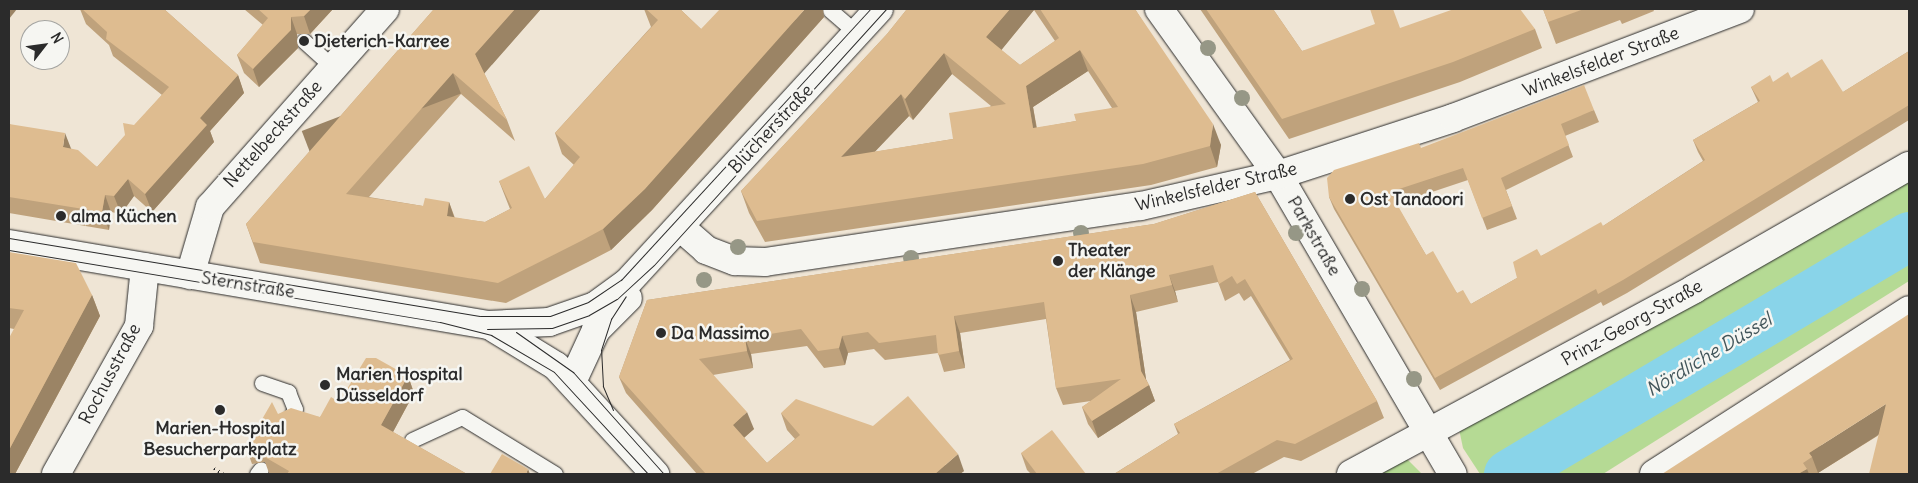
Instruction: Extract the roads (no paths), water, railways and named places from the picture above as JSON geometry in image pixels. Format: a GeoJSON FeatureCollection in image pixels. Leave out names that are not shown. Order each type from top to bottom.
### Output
{"type":"FeatureCollection","features":[{"type":"Feature","properties":{"kind":"street","name":"Nettelbeckstraße"},"geometry":{"type":"LineString","coordinates":[[190,275],[210,207],[385,9]]}},
{"type":"Feature","properties":{"kind":"street","name":"Blücherstraße"},"geometry":{"type":"LineString","coordinates":[[663,248],[879,9]]}},
{"type":"Feature","properties":{"kind":"street","name":"Parkstraße"},"geometry":{"type":"LineString","coordinates":[[1159,9],[1278,175],[1451,471]]}},
{"type":"Feature","properties":{"kind":"street","name":"Winkelsfelder Straße"},"geometry":{"type":"LineString","coordinates":[[680,227],[706,250],[736,261],[765,262],[1141,206],[1278,175],[1453,118],[1740,9]]}},
{"type":"Feature","properties":{"kind":"street","name":"Prinz-Georg-Straße"},"geometry":{"type":"LineString","coordinates":[[1351,474],[1694,289],[1909,166]]}},
{"type":"Feature","properties":{"kind":"street","name":"Sternstraße"},"geometry":{"type":"LineString","coordinates":[[9,244],[488,325],[549,322],[595,306],[628,283],[663,248]]}},
{"type":"Feature","properties":{"kind":"street"},"geometry":{"type":"LineString","coordinates":[[572,382],[596,330],[637,290],[663,248]]}},
{"type":"Feature","properties":{"kind":"street","name":"Rochusstraße"},"geometry":{"type":"LineString","coordinates":[[56,474],[139,326],[145,267]]}},
{"type":"Feature","properties":{"kind":"street"},"geometry":{"type":"LineString","coordinates":[[1654,474],[1909,310]]}},
{"type":"Feature","properties":{"kind":"street","name":"Sternstraße"},"geometry":{"type":"LineString","coordinates":[[488,325],[539,352],[572,382],[655,474]]}},
{"type":"Feature","properties":{"kind":"lane"},"geometry":{"type":"LineString","coordinates":[[830,10],[858,34]]}},
{"type":"Feature","properties":{"kind":"lane"},"geometry":{"type":"LineString","coordinates":[[304,41],[333,67]]}},
{"type":"Feature","properties":{"kind":"lane"},"geometry":{"type":"LineString","coordinates":[[262,383],[288,392],[295,409],[288,423]]}},
{"type":"Feature","properties":{"kind":"lane"},"geometry":{"type":"LineString","coordinates":[[412,440],[462,417],[555,474]]}},
{"type":"Feature","properties":{"kind":"waterway","name":"Nördliche Düssel"},"geometry":{"type":"LineString","coordinates":[[1508,474],[1909,236]]}},
{"type":"Feature","properties":{"kind":"tram line"},"geometry":{"type":"LineString","coordinates":[[9,238],[480,316],[550,316],[588,302],[621,280],[870,9]]}},
{"type":"Feature","properties":{"kind":"tram line"},"geometry":{"type":"LineString","coordinates":[[487,329],[552,328],[589,315],[617,299],[654,265],[886,9]]}},
{"type":"Feature","properties":{"kind":"tram line"},"geometry":{"type":"LineString","coordinates":[[9,250],[440,322],[491,335],[554,372],[648,474]]}},
{"type":"Feature","properties":{"kind":"tram line"},"geometry":{"type":"LineString","coordinates":[[613,410],[603,386],[601,350],[611,319],[626,296]]}},
{"type":"Feature","properties":{"kind":"tram line"},"geometry":{"type":"LineString","coordinates":[[516,332],[573,372],[664,474]]}},
{"type":"Feature","properties":{"kind":"place","name":"Dieterich-Karree"},"geometry":{"type":"Point","coordinates":[304,41]}},
{"type":"Feature","properties":{"kind":"place","name":"Ost Tandoori"},"geometry":{"type":"Point","coordinates":[1350,199]}},
{"type":"Feature","properties":{"kind":"place","name":"alma Küchen"},"geometry":{"type":"Point","coordinates":[61,216]}},
{"type":"Feature","properties":{"kind":"place","name":"Theater der Klänge"},"geometry":{"type":"Point","coordinates":[1058,261]}},
{"type":"Feature","properties":{"kind":"place","name":"Da Massimo"},"geometry":{"type":"Point","coordinates":[661,333]}},
{"type":"Feature","properties":{"kind":"place","name":"Marien Hospital Düsseldorf"},"geometry":{"type":"Point","coordinates":[325,385]}},
{"type":"Feature","properties":{"kind":"place","name":"Marien-Hospital Besucherparkplatz"},"geometry":{"type":"Point","coordinates":[220,410]}}]}
